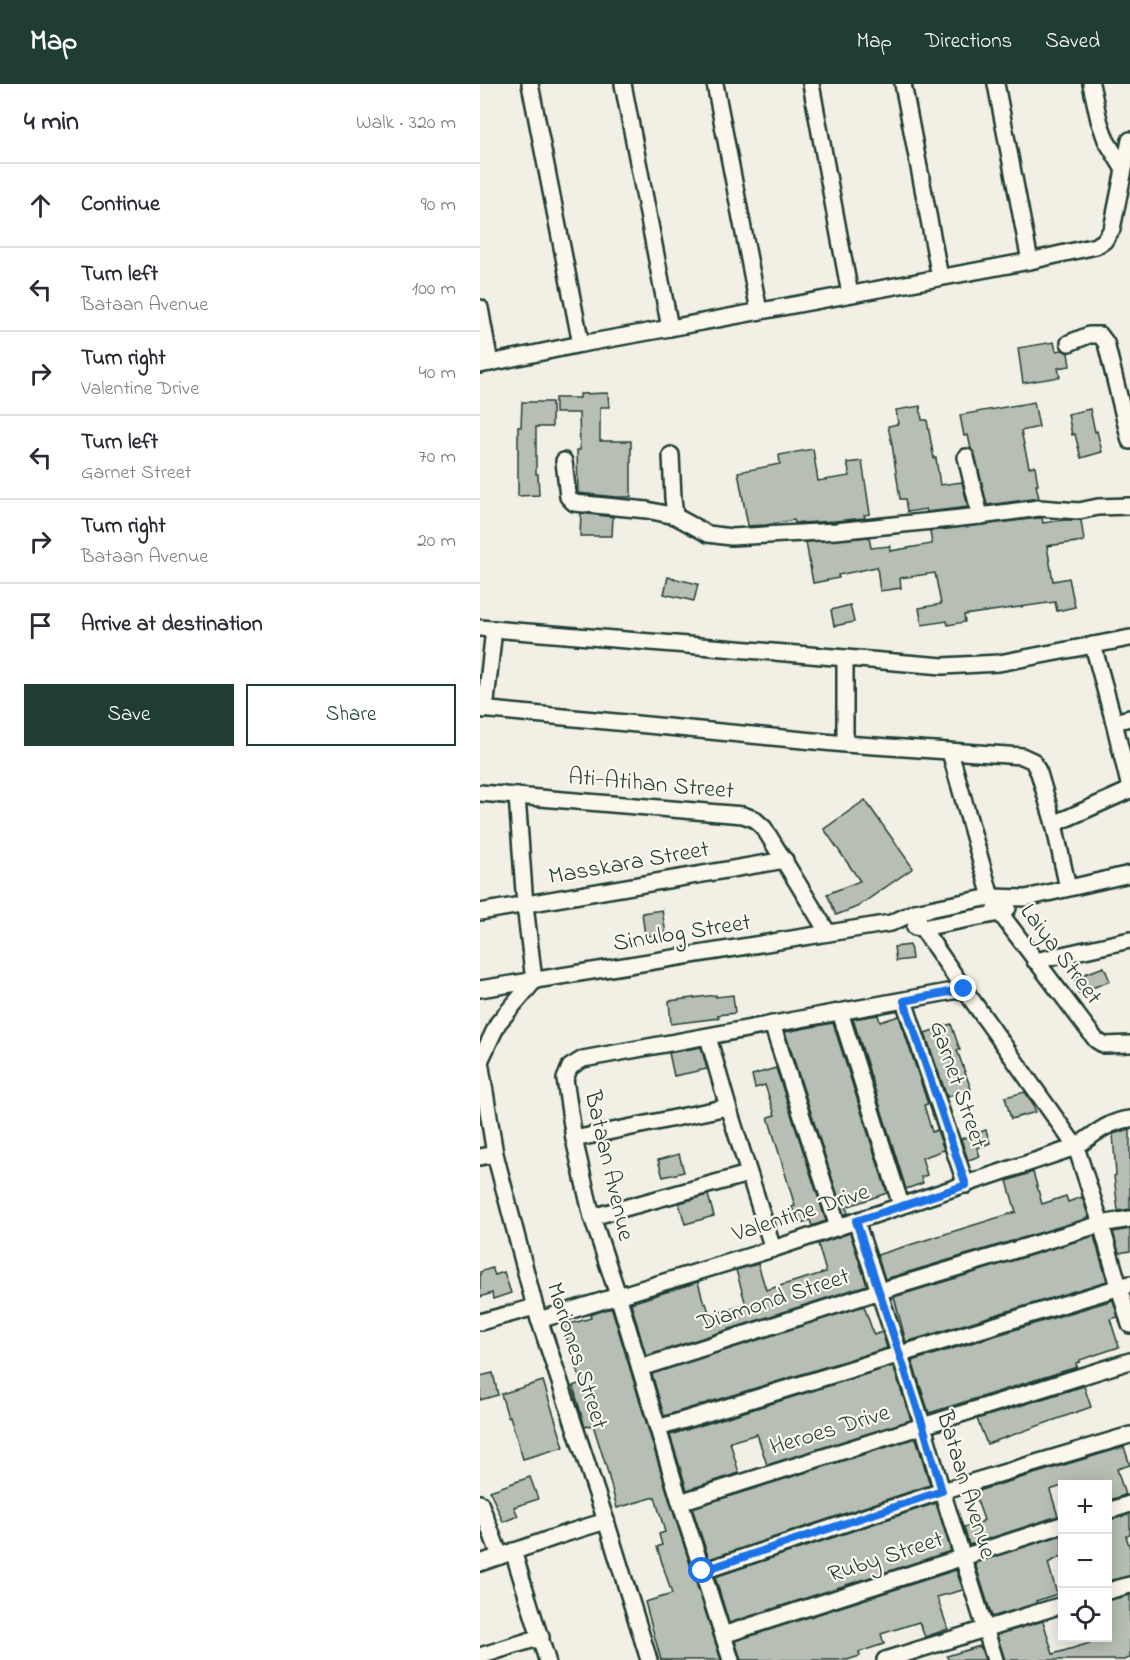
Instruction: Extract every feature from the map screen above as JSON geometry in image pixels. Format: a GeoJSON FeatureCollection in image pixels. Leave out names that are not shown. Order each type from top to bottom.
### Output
{"type":"FeatureCollection","features":[{"type":"Feature","properties":{"kind":"street"},"geometry":{"type":"LineString","coordinates":[[530,84],[581,344]]}},
{"type":"Feature","properties":{"kind":"street"},"geometry":{"type":"LineString","coordinates":[[623,84],[670,328]]}},
{"type":"Feature","properties":{"kind":"street"},"geometry":{"type":"LineString","coordinates":[[715,84],[759,311]]}},
{"type":"Feature","properties":{"kind":"street"},"geometry":{"type":"LineString","coordinates":[[812,84],[850,294]]}},
{"type":"Feature","properties":{"kind":"street"},"geometry":{"type":"LineString","coordinates":[[903,84],[940,277]]}},
{"type":"Feature","properties":{"kind":"street"},"geometry":{"type":"LineString","coordinates":[[996,84],[1030,261]]}},
{"type":"Feature","properties":{"kind":"street"},"geometry":{"type":"LineString","coordinates":[[1091,84],[1106,140],[1124,168]]}},
{"type":"Feature","properties":{"kind":"street"},"geometry":{"type":"LineString","coordinates":[[480,308],[485,364],[581,344],[1030,261],[1096,246],[1104,241],[1112,229],[1130,140]]}},
{"type":"Feature","properties":{"kind":"street"},"geometry":{"type":"LineString","coordinates":[[1068,343],[1100,335],[1106,343],[1130,441]]}},
{"type":"Feature","properties":{"kind":"street"},"geometry":{"type":"LineString","coordinates":[[671,455],[675,516]]}},
{"type":"Feature","properties":{"kind":"street"},"geometry":{"type":"LineString","coordinates":[[966,456],[980,516]]}},
{"type":"Feature","properties":{"kind":"street"},"geometry":{"type":"LineString","coordinates":[[564,461],[568,497],[574,503],[647,510],[675,516],[708,534],[731,537],[836,531],[1039,508],[1053,508],[1068,512],[1106,506],[1130,506]]}},
{"type":"Feature","properties":{"kind":"street"},"geometry":{"type":"LineString","coordinates":[[1068,888],[1040,772],[1033,761],[1022,756],[845,744],[482,710],[487,629],[943,666],[999,663],[1130,638]]}},
{"type":"Feature","properties":{"kind":"street"},"geometry":{"type":"LineString","coordinates":[[1054,824],[1130,789],[1093,645]]}},
{"type":"Feature","properties":{"kind":"street"},"geometry":{"type":"LineString","coordinates":[[845,658],[845,744]]}},
{"type":"Feature","properties":{"kind":"street"},"geometry":{"type":"LineString","coordinates":[[1114,722],[1130,718]]}},
{"type":"Feature","properties":{"kind":"street","name":"Laiya Street"},"geometry":{"type":"LineString","coordinates":[[950,752],[991,897],[1000,913],[1095,1040],[1104,1045],[1130,1044]]}},
{"type":"Feature","properties":{"kind":"street","name":"Ati-Atihan Street"},"geometry":{"type":"LineString","coordinates":[[480,793],[743,815],[754,819],[764,828],[785,860],[828,933]]}},
{"type":"Feature","properties":{"kind":"street"},"geometry":{"type":"LineString","coordinates":[[517,796],[525,905],[534,981]]}},
{"type":"Feature","properties":{"kind":"street","name":"Masskara Street"},"geometry":{"type":"LineString","coordinates":[[480,912],[785,860]]}},
{"type":"Feature","properties":{"kind":"street"},"geometry":{"type":"LineString","coordinates":[[891,923],[915,912],[991,897],[1026,898],[1130,874]]}},
{"type":"Feature","properties":{"kind":"street"},"geometry":{"type":"LineString","coordinates":[[891,923],[922,928],[1000,913],[1026,898]]}},
{"type":"Feature","properties":{"kind":"street"},"geometry":{"type":"LineString","coordinates":[[915,912],[922,928],[1076,1147],[1124,1286],[1130,1325]]}},
{"type":"Feature","properties":{"kind":"street","name":"Sinulog Street"},"geometry":{"type":"LineString","coordinates":[[480,989],[891,923]]}},
{"type":"Feature","properties":{"kind":"street"},"geometry":{"type":"LineString","coordinates":[[1035,961],[1130,940]]}},
{"type":"Feature","properties":{"kind":"street","name":"Moriones Street"},"geometry":{"type":"LineString","coordinates":[[534,981],[498,1023],[480,1061],[488,1155],[649,1660]]}},
{"type":"Feature","properties":{"kind":"street","name":"Bataan Avenue"},"geometry":{"type":"LineString","coordinates":[[731,1660],[592,1217],[574,1139],[565,1079],[570,1066],[583,1059],[964,989]]}},
{"type":"Feature","properties":{"kind":"street","name":"Garnet Street"},"geometry":{"type":"LineString","coordinates":[[904,1001],[966,1185]]}},
{"type":"Feature","properties":{"kind":"street"},"geometry":{"type":"LineString","coordinates":[[840,1012],[901,1205]]}},
{"type":"Feature","properties":{"kind":"street"},"geometry":{"type":"LineString","coordinates":[[772,1024],[838,1227]]}},
{"type":"Feature","properties":{"kind":"street"},"geometry":{"type":"LineString","coordinates":[[708,1037],[772,1249]]}},
{"type":"Feature","properties":{"kind":"street"},"geometry":{"type":"LineString","coordinates":[[574,1139],[728,1107]]}},
{"type":"Feature","properties":{"kind":"street","name":"Valentine Drive"},"geometry":{"type":"LineString","coordinates":[[480,1322],[537,1313],[618,1295],[772,1249],[1076,1147],[1098,1131],[1119,1120],[1130,1119]]}},
{"type":"Feature","properties":{"kind":"street"},"geometry":{"type":"LineString","coordinates":[[592,1217],[748,1174]]}},
{"type":"Feature","properties":{"kind":"street","name":"Diamond Street"},"geometry":{"type":"LineString","coordinates":[[640,1368],[880,1291],[1101,1224],[1130,1219]]}},
{"type":"Feature","properties":{"kind":"street","name":"Bataan Avenue"},"geometry":{"type":"LineString","coordinates":[[856,1221],[923,1426],[995,1660]]}},
{"type":"Feature","properties":{"kind":"street"},"geometry":{"type":"LineString","coordinates":[[658,1428],[1124,1286]]}},
{"type":"Feature","properties":{"kind":"street","name":"Heroes Drive"},"geometry":{"type":"LineString","coordinates":[[680,1502],[1130,1361]]}},
{"type":"Feature","properties":{"kind":"street"},"geometry":{"type":"LineString","coordinates":[[702,1571],[942,1491],[1130,1435]]}},
{"type":"Feature","properties":{"kind":"street"},"geometry":{"type":"LineString","coordinates":[[480,1503],[507,1553],[541,1637],[547,1660]]}},
{"type":"Feature","properties":{"kind":"street"},"geometry":{"type":"LineString","coordinates":[[1112,1509],[1130,1504]]}},
{"type":"Feature","properties":{"kind":"street"},"geometry":{"type":"LineString","coordinates":[[480,1563],[606,1521]]}},
{"type":"Feature","properties":{"kind":"street","name":"Ruby Street"},"geometry":{"type":"LineString","coordinates":[[723,1635],[1058,1526]]}},
{"type":"Feature","properties":{"kind":"street"},"geometry":{"type":"LineString","coordinates":[[1112,1590],[1130,1585]]}},
{"type":"Feature","properties":{"kind":"street"},"geometry":{"type":"LineString","coordinates":[[885,1660],[1058,1606]]}},
{"type":"Feature","properties":{"kind":"street"},"geometry":{"type":"LineString","coordinates":[[480,1656],[541,1637]]}},
{"type":"Feature","properties":{"kind":"building"},"geometry":{"type":"Polygon","coordinates":[[[1054,342],[1056,351],[1063,350],[1068,353],[1070,366],[1058,368],[1060,377],[1023,383],[1018,348],[1054,342]]]}},
{"type":"Feature","properties":{"kind":"building"},"geometry":{"type":"Polygon","coordinates":[[[608,393],[609,407],[600,407],[600,441],[631,441],[631,497],[578,493],[579,413],[555,413],[555,398],[580,398],[580,394],[608,393]]]}},
{"type":"Feature","properties":{"kind":"building"},"geometry":{"type":"Polygon","coordinates":[[[522,402],[552,402],[552,427],[536,427],[536,474],[538,474],[539,495],[518,496],[518,427],[521,427],[522,402]]]}},
{"type":"Feature","properties":{"kind":"building"},"geometry":{"type":"Polygon","coordinates":[[[1034,402],[1039,427],[1021,431],[1029,467],[1035,466],[1039,498],[987,505],[975,455],[968,435],[964,436],[960,415],[1034,402]]]}},
{"type":"Feature","properties":{"kind":"building"},"geometry":{"type":"Polygon","coordinates":[[[920,406],[922,420],[927,420],[940,485],[962,482],[968,507],[907,512],[905,499],[900,499],[888,426],[898,424],[896,410],[920,406]]]}},
{"type":"Feature","properties":{"kind":"building"},"geometry":{"type":"Polygon","coordinates":[[[1090,409],[1102,452],[1081,458],[1075,434],[1072,435],[1068,414],[1090,409]]]}},
{"type":"Feature","properties":{"kind":"building"},"geometry":{"type":"Polygon","coordinates":[[[813,449],[818,481],[850,476],[847,463],[862,461],[870,514],[864,515],[865,518],[835,521],[795,523],[794,520],[748,526],[738,472],[780,464],[779,455],[813,449]]]}},
{"type":"Feature","properties":{"kind":"building"},"geometry":{"type":"Polygon","coordinates":[[[581,513],[613,517],[612,536],[580,536],[581,513]]]}},
{"type":"Feature","properties":{"kind":"building"},"geometry":{"type":"Polygon","coordinates":[[[1042,518],[1043,523],[1081,520],[1084,541],[1047,546],[1053,581],[1069,578],[1075,607],[1057,611],[1055,602],[964,615],[965,622],[948,625],[947,621],[922,625],[919,608],[941,604],[935,573],[900,578],[901,588],[880,591],[877,567],[813,583],[806,542],[869,537],[871,548],[890,546],[890,551],[932,544],[930,531],[1042,518]]]}},
{"type":"Feature","properties":{"kind":"building"},"geometry":{"type":"Polygon","coordinates":[[[668,577],[698,584],[694,601],[664,594],[668,577]]]}},
{"type":"Feature","properties":{"kind":"building"},"geometry":{"type":"Polygon","coordinates":[[[850,605],[854,622],[834,626],[831,610],[850,605]]]}},
{"type":"Feature","properties":{"kind":"building"},"geometry":{"type":"Polygon","coordinates":[[[865,800],[913,868],[857,907],[836,915],[827,894],[860,881],[824,829],[865,800]]]}},
{"type":"Feature","properties":{"kind":"building"},"geometry":{"type":"Polygon","coordinates":[[[662,910],[666,934],[645,936],[642,913],[662,910]]]}},
{"type":"Feature","properties":{"kind":"building"},"geometry":{"type":"Polygon","coordinates":[[[910,945],[912,959],[896,961],[894,947],[910,945]]]}},
{"type":"Feature","properties":{"kind":"building"},"geometry":{"type":"Polygon","coordinates":[[[1104,967],[1110,981],[1079,993],[1074,978],[1104,967]]]}},
{"type":"Feature","properties":{"kind":"building"},"geometry":{"type":"Polygon","coordinates":[[[716,995],[716,997],[733,995],[735,1013],[718,1015],[719,1018],[671,1024],[669,1001],[716,995]]]}},
{"type":"Feature","properties":{"kind":"building"},"geometry":{"type":"Polygon","coordinates":[[[878,1015],[880,1022],[899,1016],[928,1104],[924,1105],[932,1132],[937,1130],[944,1150],[922,1158],[927,1175],[921,1177],[923,1183],[906,1189],[853,1019],[878,1015]]]}},
{"type":"Feature","properties":{"kind":"building"},"geometry":{"type":"Polygon","coordinates":[[[833,1023],[887,1193],[846,1207],[848,1213],[844,1215],[785,1032],[833,1023]]]}},
{"type":"Feature","properties":{"kind":"building"},"geometry":{"type":"Polygon","coordinates":[[[951,1024],[960,1050],[957,1050],[971,1089],[947,1097],[925,1033],[951,1024]]]}},
{"type":"Feature","properties":{"kind":"building"},"geometry":{"type":"Polygon","coordinates":[[[701,1047],[707,1069],[674,1076],[669,1053],[701,1047]]]}},
{"type":"Feature","properties":{"kind":"building"},"geometry":{"type":"Polygon","coordinates":[[[776,1068],[826,1221],[812,1226],[810,1220],[798,1224],[792,1207],[795,1206],[768,1117],[775,1115],[765,1085],[755,1088],[752,1075],[776,1068]]]}},
{"type":"Feature","properties":{"kind":"building"},"geometry":{"type":"Polygon","coordinates":[[[1025,1092],[1036,1112],[1011,1119],[1005,1097],[1025,1092]]]}},
{"type":"Feature","properties":{"kind":"building"},"geometry":{"type":"Polygon","coordinates":[[[1130,1129],[1130,1209],[1118,1211],[1113,1134],[1130,1129]]]}},
{"type":"Feature","properties":{"kind":"building"},"geometry":{"type":"Polygon","coordinates":[[[986,1130],[990,1143],[977,1148],[980,1156],[968,1160],[961,1139],[986,1130]]]}},
{"type":"Feature","properties":{"kind":"building"},"geometry":{"type":"Polygon","coordinates":[[[679,1154],[684,1172],[663,1177],[658,1160],[679,1154]]]}},
{"type":"Feature","properties":{"kind":"building"},"geometry":{"type":"Polygon","coordinates":[[[1033,1172],[1042,1204],[1066,1196],[1068,1202],[1082,1197],[1089,1218],[885,1279],[877,1255],[1016,1212],[1007,1181],[1033,1172]]]}},
{"type":"Feature","properties":{"kind":"building"},"geometry":{"type":"Polygon","coordinates":[[[708,1195],[714,1216],[685,1224],[679,1203],[708,1195]]]}},
{"type":"Feature","properties":{"kind":"building"},"geometry":{"type":"Polygon","coordinates":[[[1130,1229],[1130,1251],[1119,1253],[1113,1232],[1130,1229]]]}},
{"type":"Feature","properties":{"kind":"building"},"geometry":{"type":"Polygon","coordinates":[[[850,1233],[867,1285],[646,1356],[631,1303],[698,1282],[704,1304],[706,1303],[710,1315],[746,1305],[736,1270],[758,1264],[766,1290],[826,1272],[818,1244],[850,1233]]]}},
{"type":"Feature","properties":{"kind":"building"},"geometry":{"type":"Polygon","coordinates":[[[1094,1236],[1107,1281],[906,1342],[894,1297],[1094,1236]]]}},
{"type":"Feature","properties":{"kind":"building"},"geometry":{"type":"Polygon","coordinates":[[[492,1268],[495,1275],[504,1272],[511,1293],[493,1299],[492,1293],[480,1297],[480,1272],[492,1268]]]}},
{"type":"Feature","properties":{"kind":"building"},"geometry":{"type":"Polygon","coordinates":[[[1113,1300],[1118,1317],[1110,1319],[1119,1347],[1080,1360],[1076,1363],[1077,1367],[929,1413],[912,1361],[1113,1300]]]}},
{"type":"Feature","properties":{"kind":"building"},"geometry":{"type":"Polygon","coordinates":[[[864,1306],[874,1335],[882,1332],[887,1348],[664,1416],[652,1374],[864,1306]]]}},
{"type":"Feature","properties":{"kind":"building"},"geometry":{"type":"Polygon","coordinates":[[[612,1309],[721,1660],[661,1660],[645,1602],[672,1594],[657,1547],[662,1545],[659,1534],[665,1532],[655,1497],[617,1508],[593,1425],[585,1427],[573,1386],[581,1383],[570,1342],[568,1343],[563,1326],[591,1318],[590,1315],[612,1309]]]}},
{"type":"Feature","properties":{"kind":"building"},"geometry":{"type":"Polygon","coordinates":[[[893,1366],[911,1420],[767,1465],[757,1434],[730,1442],[739,1473],[687,1490],[670,1435],[893,1366]]]}},
{"type":"Feature","properties":{"kind":"building"},"geometry":{"type":"Polygon","coordinates":[[[493,1373],[498,1395],[480,1400],[480,1376],[493,1373]]]}},
{"type":"Feature","properties":{"kind":"building"},"geometry":{"type":"Polygon","coordinates":[[[543,1381],[564,1447],[523,1459],[501,1394],[543,1381]]]}},
{"type":"Feature","properties":{"kind":"building"},"geometry":{"type":"Polygon","coordinates":[[[1084,1386],[1091,1407],[987,1444],[977,1419],[1084,1386]]]}},
{"type":"Feature","properties":{"kind":"building"},"geometry":{"type":"Polygon","coordinates":[[[916,1438],[930,1485],[709,1559],[692,1508],[916,1438]]]}},
{"type":"Feature","properties":{"kind":"building"},"geometry":{"type":"Polygon","coordinates":[[[1124,1447],[1130,1465],[1117,1469],[1125,1495],[1112,1499],[1112,1480],[1058,1480],[1058,1487],[1050,1490],[1058,1516],[969,1545],[964,1527],[984,1520],[974,1492],[1124,1447]]]}},
{"type":"Feature","properties":{"kind":"building"},"geometry":{"type":"Polygon","coordinates":[[[530,1477],[538,1499],[514,1507],[518,1516],[503,1522],[490,1491],[530,1477]]]}},
{"type":"Feature","properties":{"kind":"building"},"geometry":{"type":"Polygon","coordinates":[[[936,1503],[951,1551],[729,1623],[715,1577],[936,1503]]]}},
{"type":"Feature","properties":{"kind":"building"},"geometry":{"type":"Polygon","coordinates":[[[1130,1514],[1130,1535],[1126,1536],[1130,1548],[1130,1576],[1112,1580],[1112,1534],[1112,1519],[1130,1514]]]}},
{"type":"Feature","properties":{"kind":"building"},"geometry":{"type":"Polygon","coordinates":[[[1058,1536],[1058,1558],[1048,1563],[1057,1594],[1036,1601],[1037,1603],[992,1617],[975,1563],[1058,1536]]]}},
{"type":"Feature","properties":{"kind":"building"},"geometry":{"type":"Polygon","coordinates":[[[956,1570],[963,1590],[937,1597],[948,1629],[925,1637],[919,1622],[881,1634],[884,1644],[859,1652],[860,1656],[847,1660],[741,1660],[735,1641],[956,1570]]]}},
{"type":"Feature","properties":{"kind":"building"},"geometry":{"type":"Polygon","coordinates":[[[1130,1595],[1130,1658],[1124,1660],[1005,1660],[997,1635],[1043,1621],[1053,1654],[1094,1642],[1112,1642],[1112,1599],[1130,1595]]]}},
{"type":"Feature","properties":{"kind":"building"},"geometry":{"type":"Polygon","coordinates":[[[980,1646],[985,1660],[948,1660],[947,1656],[980,1646]]]}},
{"type":"Feature","properties":{"kind":"route"},"geometry":{"type":"LineString","coordinates":[[702,1571],[942,1491],[856,1221],[966,1185],[904,1001],[964,989]]}}]}
